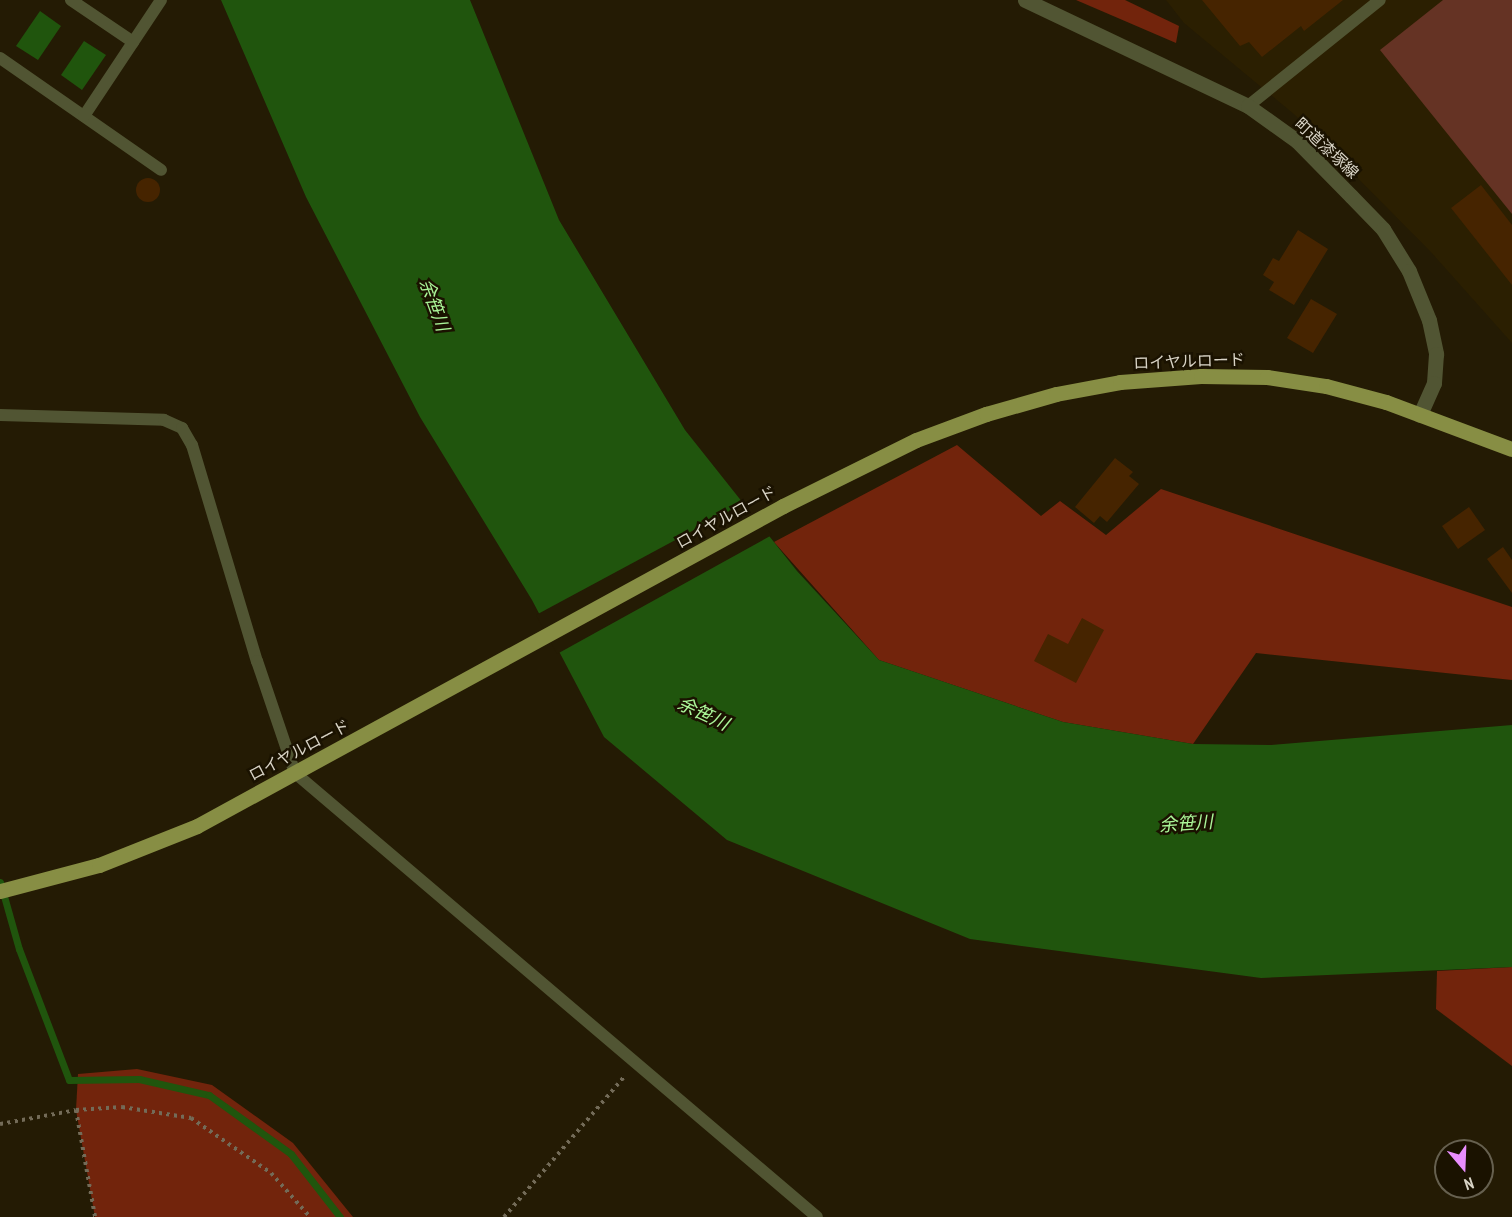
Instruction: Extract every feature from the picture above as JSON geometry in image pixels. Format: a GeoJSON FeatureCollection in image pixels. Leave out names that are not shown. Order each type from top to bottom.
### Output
{"type":"FeatureCollection","features":[{"type":"Feature","properties":{"kind":"main road","name":"ロイヤルロード"},"geometry":{"type":"LineString","coordinates":[[0,891],[99,865],[197,826],[783,506],[916,440],[976,418],[1056,394],[1120,382],[1201,376],[1267,377],[1326,386],[1386,402],[1512,449]]}},
{"type":"Feature","properties":{"kind":"street","name":"町道漆塚線"},"geometry":{"type":"LineString","coordinates":[[1025,0],[1248,106],[1297,141],[1352,196],[1383,229],[1409,271],[1429,320],[1436,354],[1434,383],[1420,415]]}},
{"type":"Feature","properties":{"kind":"lane"},"geometry":{"type":"LineString","coordinates":[[70,0],[133,42]]}},
{"type":"Feature","properties":{"kind":"lane"},"geometry":{"type":"LineString","coordinates":[[84,116],[161,0]]}},
{"type":"Feature","properties":{"kind":"lane"},"geometry":{"type":"LineString","coordinates":[[1248,106],[1380,0]]}},
{"type":"Feature","properties":{"kind":"lane"},"geometry":{"type":"LineString","coordinates":[[0,58],[161,170]]}},
{"type":"Feature","properties":{"kind":"lane"},"geometry":{"type":"LineString","coordinates":[[0,415],[164,420],[182,428],[192,445],[257,661],[295,773],[817,1217]]}},
{"type":"Feature","properties":{"kind":"path"},"geometry":{"type":"LineString","coordinates":[[504,1217],[636,1064]]}},
{"type":"Feature","properties":{"kind":"path"},"geometry":{"type":"LineString","coordinates":[[0,1124],[76,1110],[122,1107],[191,1118],[271,1173],[310,1217]]}},
{"type":"Feature","properties":{"kind":"path"},"geometry":{"type":"LineString","coordinates":[[76,1110],[95,1217]]}},
{"type":"Feature","properties":{"kind":"shaded area"},"geometry":{"type":"Polygon","coordinates":[[[1076,0],[1125,0],[1179,26],[1176,43],[1076,0]]]}},
{"type":"Feature","properties":{"kind":"shaded area"},"geometry":{"type":"Polygon","coordinates":[[[1166,0],[1512,0],[1512,343],[1430,251],[1295,115],[1184,23],[1166,0]]]}},
{"type":"Feature","properties":{"kind":"shaded area"},"geometry":{"type":"Polygon","coordinates":[[[1443,0],[1512,0],[1512,214],[1380,50],[1443,0]]]}},
{"type":"Feature","properties":{"kind":"shaded area"},"geometry":{"type":"Polygon","coordinates":[[[957,445],[1041,516],[1060,501],[1106,535],[1161,489],[1512,607],[1512,680],[1256,653],[1193,744],[1063,722],[879,660],[774,542],[957,445]]]}},
{"type":"Feature","properties":{"kind":"shaded area"},"geometry":{"type":"Polygon","coordinates":[[[1512,967],[1512,1066],[1436,1009],[1437,971],[1512,967]]]}},
{"type":"Feature","properties":{"kind":"shaded area"},"geometry":{"type":"Polygon","coordinates":[[[137,1069],[212,1085],[293,1143],[353,1217],[95,1217],[76,1110],[78,1074],[137,1069]]]}},
{"type":"Feature","properties":{"kind":"water","name":"余笹川"},"geometry":{"type":"Polygon","coordinates":[[[221,0],[470,0],[559,220],[685,430],[797,571],[879,660],[1063,722],[1193,744],[1271,745],[1512,725],[1512,967],[1261,978],[970,939],[727,840],[604,737],[532,600],[420,417],[306,197],[221,0]]]}},
{"type":"Feature","properties":{"kind":"water"},"geometry":{"type":"Polygon","coordinates":[[[40,11],[61,26],[38,60],[16,46],[40,11]]]}},
{"type":"Feature","properties":{"kind":"water"},"geometry":{"type":"Polygon","coordinates":[[[84,41],[106,55],[82,90],[61,75],[84,41]]]}},
{"type":"Feature","properties":{"kind":"pier"},"geometry":{"type":"Polygon","coordinates":[[[746,502],[772,535],[557,654],[536,615],[746,502]]]}},
{"type":"Feature","properties":{"kind":"building"},"geometry":{"type":"Polygon","coordinates":[[[1202,0],[1343,0],[1304,31],[1301,26],[1262,57],[1249,42],[1240,46],[1202,0]]]}},
{"type":"Feature","properties":{"kind":"building"},"geometry":{"type":"Polygon","coordinates":[[[148,178],[153,179],[159,185],[159,195],[153,201],[148,202],[143,201],[137,195],[136,190],[137,185],[143,179],[148,178]]]}},
{"type":"Feature","properties":{"kind":"building"},"geometry":{"type":"Polygon","coordinates":[[[1481,185],[1512,225],[1512,285],[1451,208],[1481,185]]]}},
{"type":"Feature","properties":{"kind":"building"},"geometry":{"type":"Polygon","coordinates":[[[1298,230],[1328,249],[1294,305],[1269,290],[1274,282],[1263,275],[1273,258],[1279,261],[1298,230]]]}},
{"type":"Feature","properties":{"kind":"building"},"geometry":{"type":"Polygon","coordinates":[[[1311,299],[1337,314],[1313,353],[1287,338],[1311,299]]]}},
{"type":"Feature","properties":{"kind":"building"},"geometry":{"type":"Polygon","coordinates":[[[1115,458],[1133,472],[1129,476],[1139,484],[1107,522],[1100,516],[1094,523],[1075,507],[1115,458]]]}},
{"type":"Feature","properties":{"kind":"building"},"geometry":{"type":"Polygon","coordinates":[[[1469,507],[1485,530],[1458,549],[1442,526],[1469,507]]]}},
{"type":"Feature","properties":{"kind":"building"},"geometry":{"type":"Polygon","coordinates":[[[1503,547],[1512,560],[1512,593],[1487,559],[1503,547]]]}},
{"type":"Feature","properties":{"kind":"building"},"geometry":{"type":"Polygon","coordinates":[[[1082,618],[1104,630],[1076,683],[1034,661],[1048,634],[1068,644],[1082,618]]]}},
{"type":"Feature","properties":{"kind":"waterway"},"geometry":{"type":"LineString","coordinates":[[0,882],[19,949],[69,1080],[139,1079],[209,1095],[291,1154],[340,1217]]}}]}
